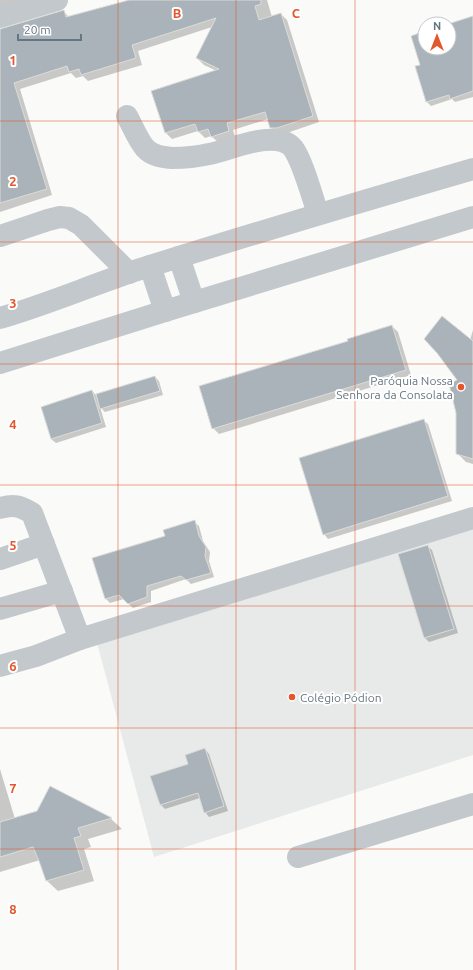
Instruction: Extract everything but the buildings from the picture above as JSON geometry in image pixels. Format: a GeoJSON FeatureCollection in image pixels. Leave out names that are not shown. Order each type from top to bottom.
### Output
{"type":"FeatureCollection","features":[{"type":"Feature","properties":{"kind":"street"},"geometry":{"type":"LineString","coordinates":[[0,17],[57,0]]}},
{"type":"Feature","properties":{"kind":"street"},"geometry":{"type":"LineString","coordinates":[[127,116],[145,148],[159,157],[186,158],[210,154],[261,141],[273,139],[283,141],[292,148],[300,163],[318,214]]}},
{"type":"Feature","properties":{"kind":"street"},"geometry":{"type":"LineString","coordinates":[[0,318],[28,310],[150,266],[318,214],[473,169]]}},
{"type":"Feature","properties":{"kind":"street"},"geometry":{"type":"LineString","coordinates":[[0,236],[48,220],[60,217],[69,218],[81,225],[129,273]]}},
{"type":"Feature","properties":{"kind":"street"},"geometry":{"type":"LineString","coordinates":[[0,363],[473,217]]}},
{"type":"Feature","properties":{"kind":"street"},"geometry":{"type":"LineString","coordinates":[[179,257],[194,302]]}},
{"type":"Feature","properties":{"kind":"street"},"geometry":{"type":"LineString","coordinates":[[150,266],[165,311]]}},
{"type":"Feature","properties":{"kind":"street"},"geometry":{"type":"LineString","coordinates":[[0,508],[7,506],[20,506],[32,513],[80,639]]}},
{"type":"Feature","properties":{"kind":"street"},"geometry":{"type":"LineString","coordinates":[[0,666],[36,656],[80,639],[473,518]]}},
{"type":"Feature","properties":{"kind":"street"},"geometry":{"type":"LineString","coordinates":[[0,559],[44,544]]}},
{"type":"Feature","properties":{"kind":"street"},"geometry":{"type":"LineString","coordinates":[[0,609],[62,591]]}},
{"type":"Feature","properties":{"kind":"street"},"geometry":{"type":"LineString","coordinates":[[298,857],[473,804]]}},
{"type":"Feature","properties":{"kind":"shaded area","name":"Colégio Pódion"},"geometry":{"type":"Polygon","coordinates":[[[473,521],[473,755],[154,857],[96,639],[473,521]]]}},
{"type":"Feature","properties":{"kind":"place","name":"Paróquia Nossa Senhora da Consolata"},"geometry":{"type":"Point","coordinates":[461,387]}},
{"type":"Feature","properties":{"kind":"place","name":"Colégio Pódion"},"geometry":{"type":"Point","coordinates":[292,697]}}]}
